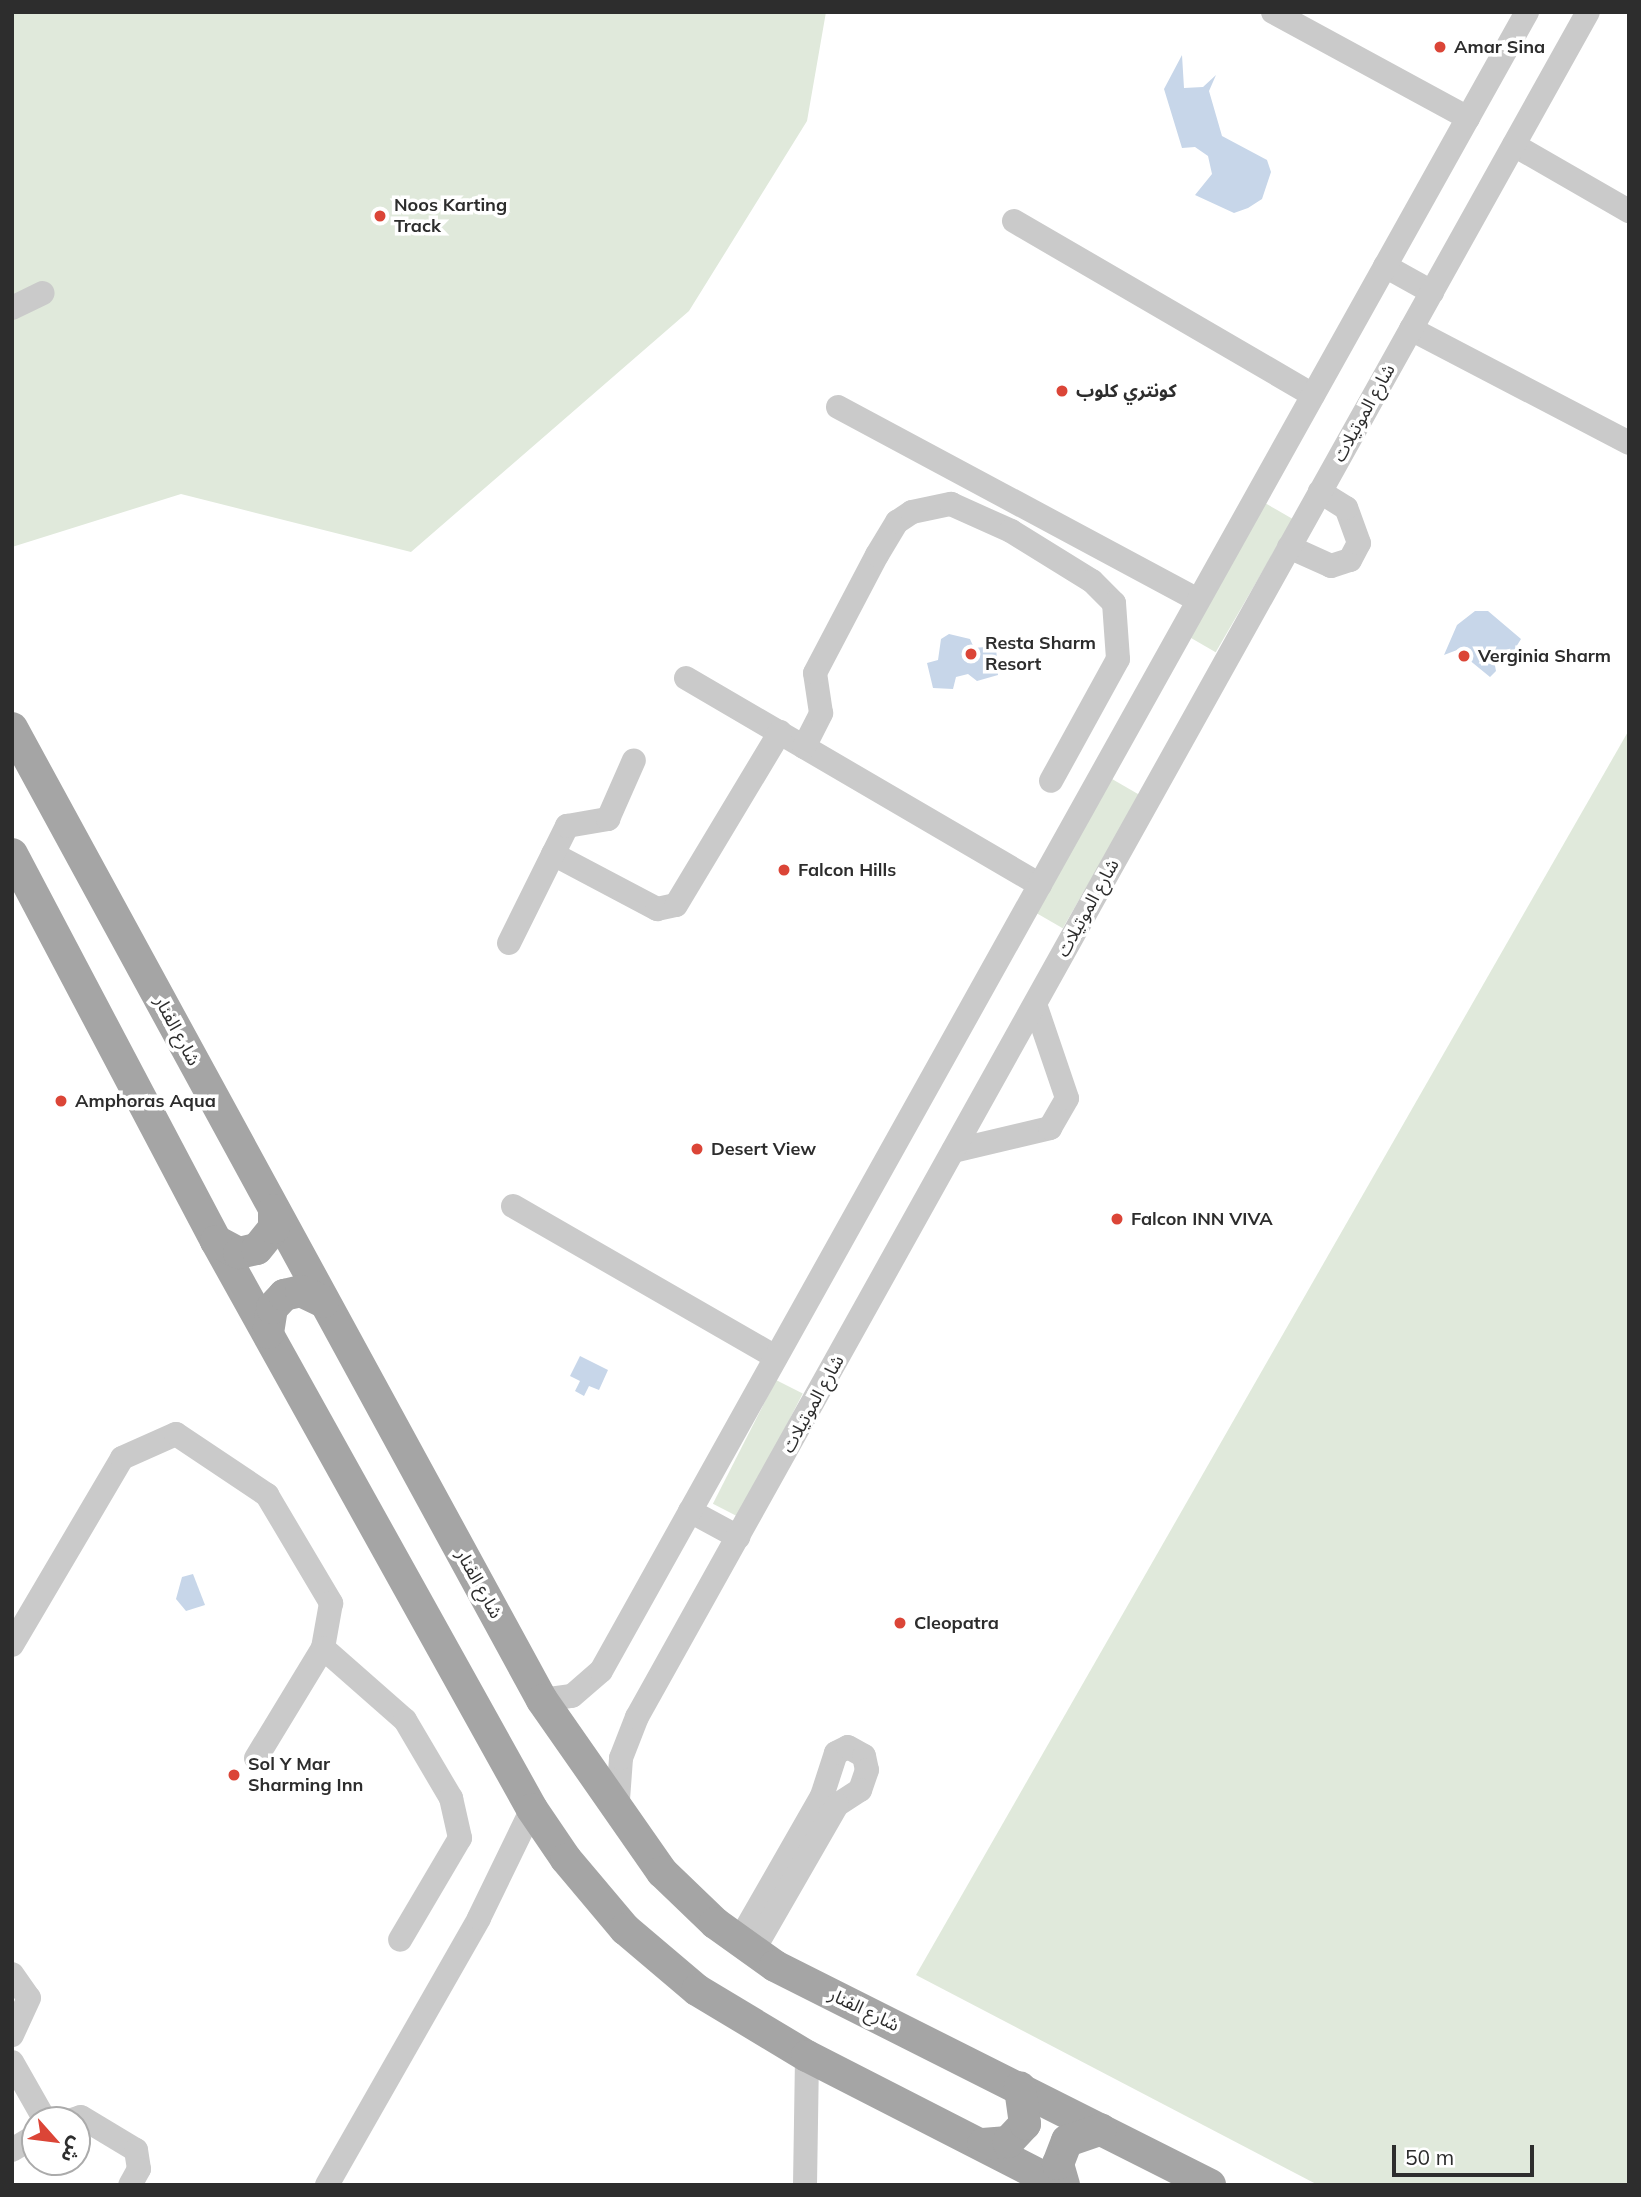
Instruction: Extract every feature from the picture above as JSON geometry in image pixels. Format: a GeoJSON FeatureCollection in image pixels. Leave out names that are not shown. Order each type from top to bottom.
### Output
{"type":"FeatureCollection","features":[{"type":"Feature","properties":{"kind":"main road","name":"شارع الفنار"},"geometry":{"type":"LineString","coordinates":[[12,728],[542,1700],[617,1813],[662,1872],[746,1946],[1210,2185]]}},
{"type":"Feature","properties":{"kind":"main road"},"geometry":{"type":"LineString","coordinates":[[13,858],[215,1241],[532,1809],[604,1906],[647,1952],[697,1990],[807,2056],[1062,2185]]}},
{"type":"Feature","properties":{"kind":"main road"},"geometry":{"type":"LineString","coordinates":[[215,1241],[239,1253],[257,1249],[274,1228],[274,1210]]}},
{"type":"Feature","properties":{"kind":"main road"},"geometry":{"type":"LineString","coordinates":[[268,1333],[272,1308],[284,1295],[301,1291],[324,1302]]}},
{"type":"Feature","properties":{"kind":"main road"},"geometry":{"type":"LineString","coordinates":[[983,2144],[1008,2142],[1025,2124],[1020,2087]]}},
{"type":"Feature","properties":{"kind":"main road"},"geometry":{"type":"LineString","coordinates":[[1062,2185],[1058,2164],[1067,2141],[1101,2129]]}},
{"type":"Feature","properties":{"kind":"street"},"geometry":{"type":"LineString","coordinates":[[1273,12],[1468,118]]}},
{"type":"Feature","properties":{"kind":"street"},"geometry":{"type":"LineString","coordinates":[[542,1700],[572,1696],[593,1681],[1527,12]]}},
{"type":"Feature","properties":{"kind":"street","name":"شارع الموتيلات"},"geometry":{"type":"LineString","coordinates":[[617,1813],[628,1737],[1588,12]]}},
{"type":"Feature","properties":{"kind":"street"},"geometry":{"type":"LineString","coordinates":[[1514,145],[1629,211]]}},
{"type":"Feature","properties":{"kind":"street"},"geometry":{"type":"LineString","coordinates":[[1014,221],[1313,395]]}},
{"type":"Feature","properties":{"kind":"street"},"geometry":{"type":"LineString","coordinates":[[1385,266],[1432,292]]}},
{"type":"Feature","properties":{"kind":"street"},"geometry":{"type":"LineString","coordinates":[[12,308],[43,293]]}},
{"type":"Feature","properties":{"kind":"street"},"geometry":{"type":"LineString","coordinates":[[1411,329],[1629,443]]}},
{"type":"Feature","properties":{"kind":"street"},"geometry":{"type":"LineString","coordinates":[[838,407],[1198,600]]}},
{"type":"Feature","properties":{"kind":"street"},"geometry":{"type":"LineString","coordinates":[[1289,547],[1331,566],[1349,560],[1359,543],[1346,508],[1320,492]]}},
{"type":"Feature","properties":{"kind":"street"},"geometry":{"type":"LineString","coordinates":[[804,747],[821,713],[815,673],[877,555],[897,523],[912,512],[951,504],[1010,531],[1092,581],[1114,603],[1118,659],[1051,781]]}},
{"type":"Feature","properties":{"kind":"street"},"geometry":{"type":"LineString","coordinates":[[686,678],[1040,885]]}},
{"type":"Feature","properties":{"kind":"street"},"geometry":{"type":"LineString","coordinates":[[553,854],[657,909],[676,905],[780,732]]}},
{"type":"Feature","properties":{"kind":"street"},"geometry":{"type":"LineString","coordinates":[[509,943],[567,826],[608,819],[634,760]]}},
{"type":"Feature","properties":{"kind":"street"},"geometry":{"type":"LineString","coordinates":[[953,1151],[1050,1128],[1067,1098],[1035,1004]]}},
{"type":"Feature","properties":{"kind":"street"},"geometry":{"type":"LineString","coordinates":[[513,1206],[776,1357]]}},
{"type":"Feature","properties":{"kind":"street"},"geometry":{"type":"LineString","coordinates":[[12,1646],[122,1458],[176,1434],[267,1495],[331,1603],[323,1648],[256,1758]]}},
{"type":"Feature","properties":{"kind":"street"},"geometry":{"type":"LineString","coordinates":[[690,1511],[738,1537]]}},
{"type":"Feature","properties":{"kind":"street"},"geometry":{"type":"LineString","coordinates":[[323,1648],[405,1720],[451,1798],[460,1838],[400,1940]]}},
{"type":"Feature","properties":{"kind":"street"},"geometry":{"type":"LineString","coordinates":[[848,1747],[864,1756],[867,1770],[860,1790],[837,1805],[746,1946],[822,1796],[830,1761],[848,1747]]}},
{"type":"Feature","properties":{"kind":"street"},"geometry":{"type":"LineString","coordinates":[[327,2185],[479,1918],[532,1809]]}},
{"type":"Feature","properties":{"kind":"street"},"geometry":{"type":"LineString","coordinates":[[12,1974],[29,1998],[12,2035]]}},
{"type":"Feature","properties":{"kind":"street"},"geometry":{"type":"LineString","coordinates":[[805,2185],[807,2056]]}},
{"type":"Feature","properties":{"kind":"street"},"geometry":{"type":"LineString","coordinates":[[12,2062],[37,2106]]}},
{"type":"Feature","properties":{"kind":"street"},"geometry":{"type":"LineString","coordinates":[[91,2123],[136,2150],[139,2169],[130,2185]]}},
{"type":"Feature","properties":{"kind":"shaded area","name":"Noos Karting Track"},"geometry":{"type":"Polygon","coordinates":[[[12,12],[826,12],[807,121],[689,311],[411,552],[181,494],[12,547],[12,12]]]}},
{"type":"Feature","properties":{"kind":"shaded area"},"geometry":{"type":"Polygon","coordinates":[[[1265,503],[1293,519],[1216,652],[1188,636],[1265,503]]]}},
{"type":"Feature","properties":{"kind":"shaded area"},"geometry":{"type":"Polygon","coordinates":[[[1629,730],[1629,2185],[1318,2185],[916,1975],[1629,730]]]}},
{"type":"Feature","properties":{"kind":"shaded area"},"geometry":{"type":"Polygon","coordinates":[[[1112,779],[1140,795],[1063,928],[1035,912],[1112,779]]]}},
{"type":"Feature","properties":{"kind":"shaded area"},"geometry":{"type":"Polygon","coordinates":[[[776,1380],[803,1394],[740,1517],[713,1504],[776,1380]]]}},
{"type":"Feature","properties":{"kind":"water"},"geometry":{"type":"Polygon","coordinates":[[[1182,55],[1184,88],[1203,87],[1216,75],[1209,91],[1222,136],[1267,160],[1271,172],[1262,199],[1248,208],[1234,213],[1195,195],[1212,174],[1208,156],[1195,147],[1182,148],[1164,89],[1182,55]]]}},
{"type":"Feature","properties":{"kind":"water"},"geometry":{"type":"Polygon","coordinates":[[[1475,611],[1488,611],[1521,639],[1511,655],[1493,655],[1496,671],[1490,677],[1457,650],[1444,655],[1457,625],[1475,611]]]}},
{"type":"Feature","properties":{"kind":"water"},"geometry":{"type":"Polygon","coordinates":[[[949,634],[970,639],[974,648],[996,646],[998,675],[977,681],[968,674],[956,677],[953,689],[933,688],[927,663],[938,660],[941,639],[949,634]]]}},
{"type":"Feature","properties":{"kind":"water"},"geometry":{"type":"Polygon","coordinates":[[[580,1356],[608,1370],[599,1390],[589,1386],[584,1396],[575,1391],[580,1381],[570,1376],[580,1356]]]}},
{"type":"Feature","properties":{"kind":"water"},"geometry":{"type":"Polygon","coordinates":[[[193,1574],[205,1605],[186,1611],[176,1599],[182,1577],[193,1574]]]}},
{"type":"Feature","properties":{"kind":"place","name":"Amar Sina"},"geometry":{"type":"Point","coordinates":[1440,47]}},
{"type":"Feature","properties":{"kind":"place","name":"Noos Karting Track"},"geometry":{"type":"Point","coordinates":[380,216]}},
{"type":"Feature","properties":{"kind":"place","name":"كونتري كلوب"},"geometry":{"type":"Point","coordinates":[1062,391]}},
{"type":"Feature","properties":{"kind":"place","name":"Resta Sharm Resort"},"geometry":{"type":"Point","coordinates":[971,654]}},
{"type":"Feature","properties":{"kind":"place","name":"Verginia Sharm"},"geometry":{"type":"Point","coordinates":[1464,656]}},
{"type":"Feature","properties":{"kind":"place","name":"Falcon Hills"},"geometry":{"type":"Point","coordinates":[784,870]}},
{"type":"Feature","properties":{"kind":"place","name":"Amphoras Aqua"},"geometry":{"type":"Point","coordinates":[61,1101]}},
{"type":"Feature","properties":{"kind":"place","name":"Desert View"},"geometry":{"type":"Point","coordinates":[697,1149]}},
{"type":"Feature","properties":{"kind":"place","name":"Falcon INN VIVA"},"geometry":{"type":"Point","coordinates":[1117,1219]}},
{"type":"Feature","properties":{"kind":"place","name":"Cleopatra"},"geometry":{"type":"Point","coordinates":[900,1623]}},
{"type":"Feature","properties":{"kind":"place","name":"Sol Y Mar Sharming Inn"},"geometry":{"type":"Point","coordinates":[234,1775]}}]}
